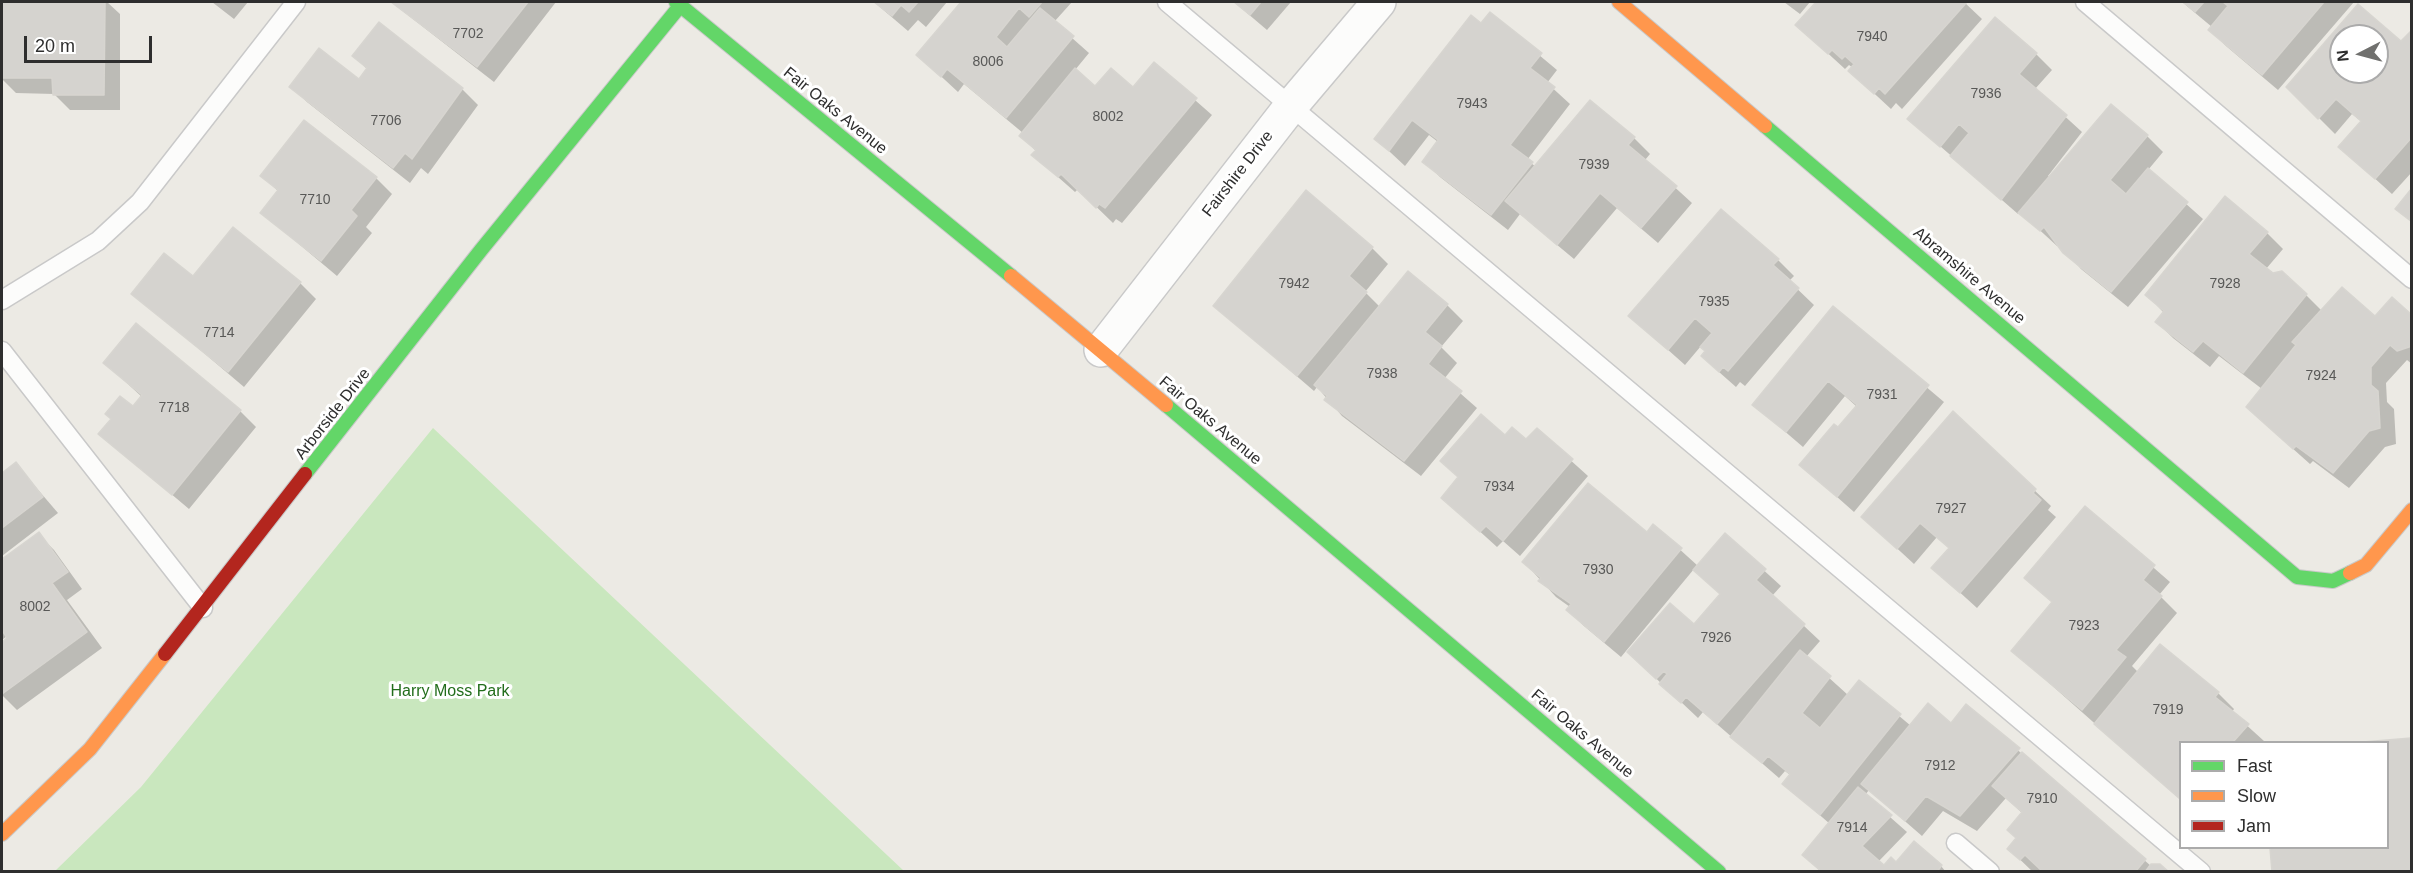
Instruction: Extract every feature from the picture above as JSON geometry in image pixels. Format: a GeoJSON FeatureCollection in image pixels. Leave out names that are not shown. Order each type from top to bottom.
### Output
{"type":"FeatureCollection","features":[{"type":"Feature","properties":{"kind":"street","name":"Fairshire Drive"},"geometry":{"type":"LineString","coordinates":[[1101,350],[1291,106],[1379,2]]}},
{"type":"Feature","properties":{"kind":"street","name":"Abramshire Avenue"},"geometry":{"type":"LineString","coordinates":[[1619,2],[2297,577],[2333,581],[2366,565],[2412,510]]}},
{"type":"Feature","properties":{"kind":"street","name":"Fair Oaks Avenue"},"geometry":{"type":"LineString","coordinates":[[678,4],[1101,350],[1719,872]]}},
{"type":"Feature","properties":{"kind":"street","name":"Arborside Drive"},"geometry":{"type":"LineString","coordinates":[[2,834],[90,749],[203,608],[481,250],[678,4]]}},
{"type":"Feature","properties":{"kind":"lane"},"geometry":{"type":"LineString","coordinates":[[2,300],[99,241],[140,202],[296,2]]}},
{"type":"Feature","properties":{"kind":"lane"},"geometry":{"type":"LineString","coordinates":[[1167,2],[2201,872]]}},
{"type":"Feature","properties":{"kind":"lane"},"geometry":{"type":"LineString","coordinates":[[2085,2],[2412,279]]}},
{"type":"Feature","properties":{"kind":"lane"},"geometry":{"type":"LineString","coordinates":[[2,351],[203,608]]}},
{"type":"Feature","properties":{"kind":"lane"},"geometry":{"type":"LineString","coordinates":[[1956,843],[1990,872]]}},
{"type":"Feature","properties":{"kind":"green space","name":"Harry Moss Park"},"geometry":{"type":"Polygon","coordinates":[[[433,428],[904,871],[55,871],[141,787],[433,428]]]}},
{"type":"Feature","properties":{"kind":"building"},"geometry":{"type":"Polygon","coordinates":[[[2,2],[105,2],[104,95],[53,95],[52,78],[2,78],[2,2]]]}},
{"type":"Feature","properties":{"kind":"building"},"geometry":{"type":"Polygon","coordinates":[[[391,2],[528,2],[477,67],[391,2]]]}},
{"type":"Feature","properties":{"kind":"building"},"geometry":{"type":"Polygon","coordinates":[[[874,2],[918,2],[909,12],[901,5],[892,16],[874,2]]]}},
{"type":"Feature","properties":{"kind":"building"},"geometry":{"type":"Polygon","coordinates":[[[961,2],[1042,2],[1029,17],[1019,8],[996,37],[1007,47],[1040,8],[1074,36],[1006,118],[947,69],[941,77],[916,55],[961,2]]]}},
{"type":"Feature","properties":{"kind":"building"},"geometry":{"type":"Polygon","coordinates":[[[1234,2],[1261,2],[1250,15],[1234,2]]]}},
{"type":"Feature","properties":{"kind":"building"},"geometry":{"type":"Polygon","coordinates":[[[1816,2],[1967,2],[1885,94],[1879,88],[1874,94],[1848,71],[1854,64],[1845,56],[1842,59],[1832,50],[1828,54],[1795,25],[1816,2]]]}},
{"type":"Feature","properties":{"kind":"building"},"geometry":{"type":"Polygon","coordinates":[[[2183,2],[2204,2],[2195,12],[2183,2]]]}},
{"type":"Feature","properties":{"kind":"building"},"geometry":{"type":"Polygon","coordinates":[[[2223,2],[2324,2],[2262,75],[2208,30],[2228,6],[2223,2]]]}},
{"type":"Feature","properties":{"kind":"building"},"geometry":{"type":"Polygon","coordinates":[[[2358,4],[2381,24],[2341,24],[2358,4]]]}},
{"type":"Feature","properties":{"kind":"building"},"geometry":{"type":"Polygon","coordinates":[[[1490,12],[1542,53],[1530,68],[1555,87],[1510,145],[1533,162],[1491,215],[1422,162],[1438,140],[1412,120],[1389,151],[1374,139],[1471,15],[1481,23],[1490,12]]]}},
{"type":"Feature","properties":{"kind":"building"},"geometry":{"type":"Polygon","coordinates":[[[1995,17],[2037,53],[2019,74],[2067,115],[2001,200],[1950,156],[1969,133],[1959,124],[1940,147],[1907,119],[1995,17]]]}},
{"type":"Feature","properties":{"kind":"building"},"geometry":{"type":"Polygon","coordinates":[[[379,22],[463,88],[412,159],[405,153],[393,168],[289,87],[319,48],[359,79],[367,68],[352,56],[379,22]]]}},
{"type":"Feature","properties":{"kind":"building"},"geometry":{"type":"Polygon","coordinates":[[[2412,30],[2412,137],[2375,179],[2338,147],[2361,121],[2336,99],[2318,119],[2286,87],[2329,37],[2329,84],[2389,84],[2389,31],[2401,41],[2412,30]]]}},
{"type":"Feature","properties":{"kind":"building"},"geometry":{"type":"Polygon","coordinates":[[[1154,62],[1197,98],[1105,208],[1099,204],[1096,208],[1061,174],[1058,177],[1031,155],[1036,150],[1019,136],[1075,68],[1095,86],[1111,68],[1133,87],[1154,62]]]}},
{"type":"Feature","properties":{"kind":"building"},"geometry":{"type":"Polygon","coordinates":[[[1590,100],[1635,137],[1628,145],[1677,186],[1641,228],[1600,193],[1557,245],[1505,201],[1590,100]]]}},
{"type":"Feature","properties":{"kind":"building"},"geometry":{"type":"Polygon","coordinates":[[[2111,104],[2148,135],[2110,180],[2126,194],[2148,168],[2188,202],[2111,292],[2063,253],[2044,227],[2040,231],[2018,213],[2111,104]]]}},
{"type":"Feature","properties":{"kind":"building"},"geometry":{"type":"Polygon","coordinates":[[[304,120],[377,177],[351,210],[357,216],[321,261],[260,213],[278,190],[260,176],[304,120]]]}},
{"type":"Feature","properties":{"kind":"building"},"geometry":{"type":"Polygon","coordinates":[[[2412,188],[2412,222],[2395,209],[2412,188]]]}},
{"type":"Feature","properties":{"kind":"building"},"geometry":{"type":"Polygon","coordinates":[[[1306,190],[1373,247],[1349,276],[1367,292],[1297,376],[1213,306],[1306,190]]]}},
{"type":"Feature","properties":{"kind":"building"},"geometry":{"type":"Polygon","coordinates":[[[2225,196],[2268,232],[2249,254],[2273,273],[2282,271],[2307,294],[2243,373],[2203,341],[2193,352],[2155,322],[2164,311],[2145,295],[2225,196]]]}},
{"type":"Feature","properties":{"kind":"building"},"geometry":{"type":"Polygon","coordinates":[[[1721,209],[1779,259],[1773,265],[1799,288],[1728,371],[1723,367],[1719,372],[1701,356],[1705,351],[1700,347],[1712,333],[1695,318],[1668,350],[1628,316],[1721,209]]]}},
{"type":"Feature","properties":{"kind":"building"},"geometry":{"type":"Polygon","coordinates":[[[233,227],[301,282],[228,372],[131,294],[164,253],[193,276],[233,227]]]}},
{"type":"Feature","properties":{"kind":"building"},"geometry":{"type":"Polygon","coordinates":[[[1408,271],[1448,304],[1425,332],[1442,346],[1428,364],[1462,391],[1404,461],[1324,400],[1327,396],[1314,385],[1408,271]]]}},
{"type":"Feature","properties":{"kind":"building"},"geometry":{"type":"Polygon","coordinates":[[[2342,287],[2375,316],[2392,297],[2412,315],[2412,346],[2397,351],[2390,345],[2371,367],[2371,385],[2378,391],[2380,428],[2369,431],[2333,473],[2296,446],[2293,449],[2246,407],[2296,345],[2292,342],[2342,287]]]}},
{"type":"Feature","properties":{"kind":"building"},"geometry":{"type":"Polygon","coordinates":[[[1833,306],[1929,385],[1837,497],[1799,465],[1834,424],[1838,427],[1857,405],[1828,381],[1786,432],[1752,405],[1833,306]]]}},
{"type":"Feature","properties":{"kind":"building"},"geometry":{"type":"Polygon","coordinates":[[[136,323],[241,410],[172,495],[98,434],[111,419],[105,414],[120,396],[133,406],[142,395],[103,363],[136,323]]]}},
{"type":"Feature","properties":{"kind":"building"},"geometry":{"type":"Polygon","coordinates":[[[1953,411],[2036,489],[2033,493],[2041,500],[1960,593],[1931,568],[1949,548],[1920,523],[1897,549],[1861,517],[1953,411]]]}},
{"type":"Feature","properties":{"kind":"building"},"geometry":{"type":"Polygon","coordinates":[[[1481,414],[1505,435],[1512,427],[1526,439],[1537,428],[1573,459],[1503,541],[1486,526],[1480,532],[1441,498],[1458,477],[1440,461],[1481,414]]]}},
{"type":"Feature","properties":{"kind":"building"},"geometry":{"type":"Polygon","coordinates":[[[16,462],[43,497],[2,528],[2,473],[16,462]]]}},
{"type":"Feature","properties":{"kind":"building"},"geometry":{"type":"Polygon","coordinates":[[[1588,483],[1647,532],[1653,524],[1682,548],[1604,642],[1566,610],[1571,604],[1538,581],[1541,578],[1522,562],[1588,483]]]}},
{"type":"Feature","properties":{"kind":"building"},"geometry":{"type":"Polygon","coordinates":[[[2085,506],[2155,565],[2143,580],[2162,596],[2116,650],[2126,657],[2082,710],[2011,651],[2052,602],[2024,578],[2085,506]]]}},
{"type":"Feature","properties":{"kind":"building"},"geometry":{"type":"Polygon","coordinates":[[[39,532],[68,572],[52,583],[87,632],[2,694],[2,642],[7,638],[2,630],[2,559],[39,532]]]}},
{"type":"Feature","properties":{"kind":"building"},"geometry":{"type":"Polygon","coordinates":[[[1725,533],[1766,569],[1756,580],[1805,624],[1717,724],[1686,697],[1681,703],[1659,684],[1667,674],[1664,671],[1656,679],[1627,652],[1670,603],[1694,624],[1720,594],[1693,570],[1725,533]]]}},
{"type":"Feature","properties":{"kind":"building"},"geometry":{"type":"Polygon","coordinates":[[[2160,644],[2219,692],[2215,697],[2249,724],[2234,741],[2179,741],[2179,798],[2094,724],[2160,644]]]}},
{"type":"Feature","properties":{"kind":"building"},"geometry":{"type":"Polygon","coordinates":[[[1800,650],[1831,676],[1802,713],[1820,728],[1859,680],[1901,714],[1820,815],[1782,784],[1790,774],[1768,756],[1762,763],[1730,737],[1800,650]]]}},
{"type":"Feature","properties":{"kind":"building"},"geometry":{"type":"Polygon","coordinates":[[[1928,703],[1951,723],[1966,704],[2020,748],[1960,816],[1926,796],[1905,821],[1861,784],[1928,703]]]}},
{"type":"Feature","properties":{"kind":"building"},"geometry":{"type":"Polygon","coordinates":[[[2411,738],[2412,872],[2272,872],[2270,849],[2389,849],[2389,741],[2375,741],[2411,738]]]}},
{"type":"Feature","properties":{"kind":"building"},"geometry":{"type":"Polygon","coordinates":[[[2022,752],[2146,859],[2135,872],[2043,872],[2025,855],[2020,860],[2007,849],[2016,838],[2007,830],[2022,812],[1992,786],[2022,752]]]}},
{"type":"Feature","properties":{"kind":"building"},"geometry":{"type":"Polygon","coordinates":[[[1858,787],[1892,815],[1862,846],[1884,865],[1891,857],[1896,862],[1914,841],[1942,865],[1937,872],[1822,872],[1802,855],[1858,787]]]}},
{"type":"Feature","properties":{"kind":"building"},"geometry":{"type":"Polygon","coordinates":[[[2151,864],[2160,864],[2169,872],[2145,872],[2151,864]]]}},
{"type":"Feature","properties":{"kind":"traffic: fast"},"geometry":{"type":"LineString","coordinates":[[676,2],[1011,276]]}},
{"type":"Feature","properties":{"kind":"traffic: fast"},"geometry":{"type":"LineString","coordinates":[[305,474],[481,250],[680,6]]}},
{"type":"Feature","properties":{"kind":"traffic: fast"},"geometry":{"type":"LineString","coordinates":[[1765,126],[2297,577],[2333,581],[2350,573]]}},
{"type":"Feature","properties":{"kind":"traffic: fast"},"geometry":{"type":"LineString","coordinates":[[1166,405],[1719,872]]}},
{"type":"Feature","properties":{"kind":"traffic: slow"},"geometry":{"type":"LineString","coordinates":[[1619,2],[1765,126]]}},
{"type":"Feature","properties":{"kind":"traffic: slow"},"geometry":{"type":"LineString","coordinates":[[1011,276],[1166,405]]}},
{"type":"Feature","properties":{"kind":"traffic: slow"},"geometry":{"type":"LineString","coordinates":[[2350,573],[2366,565],[2412,510]]}},
{"type":"Feature","properties":{"kind":"traffic: slow"},"geometry":{"type":"LineString","coordinates":[[2,834],[90,749],[165,654]]}},
{"type":"Feature","properties":{"kind":"traffic: jam"},"geometry":{"type":"LineString","coordinates":[[165,654],[305,474]]}}]}
